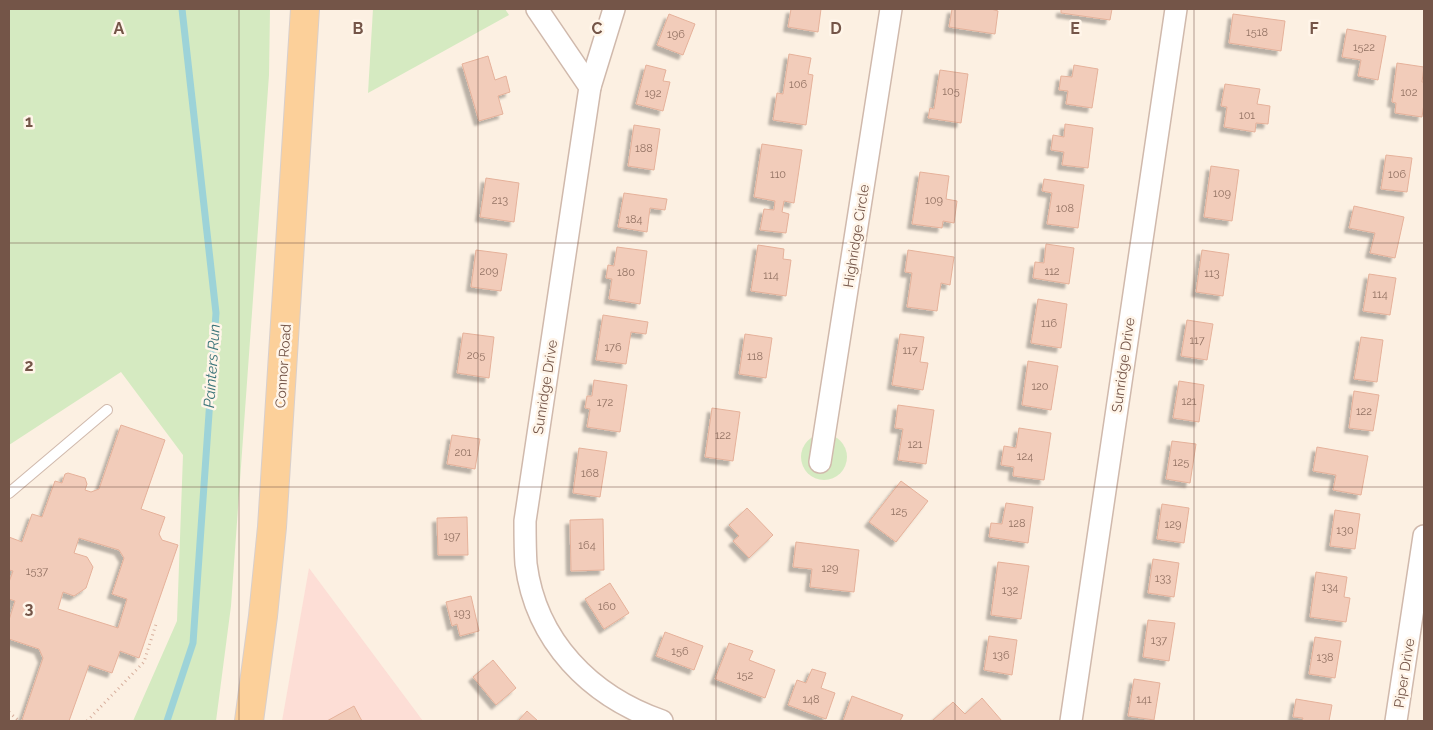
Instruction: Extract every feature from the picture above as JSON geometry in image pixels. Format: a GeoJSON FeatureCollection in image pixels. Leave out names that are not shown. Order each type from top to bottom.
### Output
{"type":"FeatureCollection","features":[{"type":"Feature","properties":{"kind":"main road","name":"Connor Road"},"geometry":{"type":"LineString","coordinates":[[250,721],[272,527],[305,9]]}},
{"type":"Feature","properties":{"kind":"street"},"geometry":{"type":"LineString","coordinates":[[537,9],[590,87]]}},
{"type":"Feature","properties":{"kind":"street","name":"Sunridge Drive"},"geometry":{"type":"LineString","coordinates":[[614,9],[590,87],[525,522],[526,564],[535,600],[552,638],[578,671],[610,698],[646,716],[662,721]]}},
{"type":"Feature","properties":{"kind":"street","name":"Highridge Circle"},"geometry":{"type":"LineString","coordinates":[[820,462],[891,9]]}},
{"type":"Feature","properties":{"kind":"street","name":"Sunridge Drive"},"geometry":{"type":"LineString","coordinates":[[1071,721],[1176,9]]}},
{"type":"Feature","properties":{"kind":"street","name":"Piper Drive"},"geometry":{"type":"LineString","coordinates":[[1396,721],[1424,536]]}},
{"type":"Feature","properties":{"kind":"lane"},"geometry":{"type":"LineString","coordinates":[[9,493],[106,410]]}},
{"type":"Feature","properties":{"kind":"path"},"geometry":{"type":"LineString","coordinates":[[87,721],[144,662],[157,620]]}},
{"type":"Feature","properties":{"kind":"path"},"geometry":{"type":"LineString","coordinates":[[9,712],[19,721]]}},
{"type":"Feature","properties":{"kind":"shaded area"},"geometry":{"type":"Polygon","coordinates":[[[309,568],[423,721],[282,721],[309,568]]]}},
{"type":"Feature","properties":{"kind":"green space"},"geometry":{"type":"Polygon","coordinates":[[[9,9],[270,9],[269,75],[231,606],[216,721],[133,721],[177,621],[183,455],[121,372],[9,445],[9,9]]]}},
{"type":"Feature","properties":{"kind":"green space"},"geometry":{"type":"Polygon","coordinates":[[[373,9],[505,9],[509,15],[368,93],[373,9]]]}},
{"type":"Feature","properties":{"kind":"green space"},"geometry":{"type":"Polygon","coordinates":[[[824,434],[837,438],[843,444],[847,457],[843,470],[837,476],[824,480],[811,476],[805,470],[801,457],[805,444],[811,438],[824,434]]]}},
{"type":"Feature","properties":{"kind":"building"},"geometry":{"type":"Polygon","coordinates":[[[791,9],[821,9],[818,32],[788,27],[791,9]]]}},
{"type":"Feature","properties":{"kind":"building"},"geometry":{"type":"Polygon","coordinates":[[[952,9],[991,9],[998,11],[995,34],[949,27],[952,9]]]}},
{"type":"Feature","properties":{"kind":"building"},"geometry":{"type":"Polygon","coordinates":[[[1061,9],[1112,9],[1110,20],[1061,13],[1061,9]]]}},
{"type":"Feature","properties":{"kind":"building"},"geometry":{"type":"Polygon","coordinates":[[[669,14],[695,24],[683,55],[657,45],[669,14]]]}},
{"type":"Feature","properties":{"kind":"building"},"geometry":{"type":"Polygon","coordinates":[[[1233,14],[1285,21],[1281,51],[1229,43],[1233,14]]]}},
{"type":"Feature","properties":{"kind":"building"},"geometry":{"type":"Polygon","coordinates":[[[1347,29],[1386,36],[1378,80],[1358,76],[1361,60],[1342,57],[1347,29]]]}},
{"type":"Feature","properties":{"kind":"building"},"geometry":{"type":"Polygon","coordinates":[[[789,54],[811,58],[808,74],[813,75],[806,125],[773,120],[777,93],[783,94],[789,54]]]}},
{"type":"Feature","properties":{"kind":"building"},"geometry":{"type":"Polygon","coordinates":[[[488,56],[495,80],[506,76],[510,92],[498,96],[503,114],[479,121],[462,64],[488,56]]]}},
{"type":"Feature","properties":{"kind":"building"},"geometry":{"type":"Polygon","coordinates":[[[1397,63],[1424,67],[1422,117],[1395,113],[1396,103],[1392,102],[1397,63]]]}},
{"type":"Feature","properties":{"kind":"building"},"geometry":{"type":"Polygon","coordinates":[[[646,65],[666,70],[663,81],[670,82],[663,111],[636,104],[646,65]]]}},
{"type":"Feature","properties":{"kind":"building"},"geometry":{"type":"Polygon","coordinates":[[[1074,65],[1098,69],[1092,108],[1066,104],[1068,91],[1059,90],[1061,76],[1072,77],[1074,65]]]}},
{"type":"Feature","properties":{"kind":"building"},"geometry":{"type":"Polygon","coordinates":[[[940,70],[968,74],[961,123],[928,118],[930,108],[934,109],[940,70]]]}},
{"type":"Feature","properties":{"kind":"building"},"geometry":{"type":"Polygon","coordinates":[[[1225,84],[1260,89],[1257,104],[1270,106],[1268,124],[1256,123],[1255,132],[1224,127],[1227,107],[1221,106],[1225,84]]]}},
{"type":"Feature","properties":{"kind":"building"},"geometry":{"type":"Polygon","coordinates":[[[1065,124],[1093,128],[1088,168],[1062,165],[1064,152],[1051,150],[1053,135],[1064,137],[1065,124]]]}},
{"type":"Feature","properties":{"kind":"building"},"geometry":{"type":"Polygon","coordinates":[[[634,125],[660,129],[654,170],[628,166],[634,125]]]}},
{"type":"Feature","properties":{"kind":"building"},"geometry":{"type":"Polygon","coordinates":[[[762,144],[802,150],[794,203],[784,201],[782,212],[789,214],[786,233],[760,230],[764,209],[774,210],[775,201],[754,197],[762,144]]]}},
{"type":"Feature","properties":{"kind":"building"},"geometry":{"type":"Polygon","coordinates":[[[1386,155],[1412,158],[1407,192],[1381,189],[1386,155]]]}},
{"type":"Feature","properties":{"kind":"building"},"geometry":{"type":"Polygon","coordinates":[[[1211,166],[1239,170],[1232,221],[1204,217],[1211,166]]]}},
{"type":"Feature","properties":{"kind":"building"},"geometry":{"type":"Polygon","coordinates":[[[920,172],[949,176],[946,199],[957,201],[954,223],[943,221],[942,228],[912,224],[920,172]]]}},
{"type":"Feature","properties":{"kind":"building"},"geometry":{"type":"Polygon","coordinates":[[[486,178],[519,183],[514,222],[480,217],[486,178]]]}},
{"type":"Feature","properties":{"kind":"building"},"geometry":{"type":"Polygon","coordinates":[[[1044,179],[1084,185],[1078,228],[1047,224],[1052,193],[1042,191],[1044,179]]]}},
{"type":"Feature","properties":{"kind":"building"},"geometry":{"type":"Polygon","coordinates":[[[624,193],[667,199],[665,210],[650,208],[647,232],[618,227],[624,193]]]}},
{"type":"Feature","properties":{"kind":"building"},"geometry":{"type":"Polygon","coordinates":[[[1354,206],[1404,217],[1395,258],[1370,253],[1375,233],[1349,228],[1354,206]]]}},
{"type":"Feature","properties":{"kind":"building"},"geometry":{"type":"Polygon","coordinates":[[[1046,244],[1074,248],[1069,284],[1033,278],[1035,262],[1044,263],[1046,244]]]}},
{"type":"Feature","properties":{"kind":"building"},"geometry":{"type":"Polygon","coordinates":[[[758,245],[784,249],[783,259],[791,260],[786,296],[751,291],[758,245]]]}},
{"type":"Feature","properties":{"kind":"building"},"geometry":{"type":"Polygon","coordinates":[[[617,247],[647,251],[640,304],[609,299],[612,279],[606,278],[608,265],[614,266],[617,247]]]}},
{"type":"Feature","properties":{"kind":"building"},"geometry":{"type":"Polygon","coordinates":[[[476,250],[507,254],[501,291],[471,287],[476,250]]]}},
{"type":"Feature","properties":{"kind":"building"},"geometry":{"type":"Polygon","coordinates":[[[908,250],[954,257],[950,285],[941,283],[937,311],[907,307],[912,273],[905,272],[908,250]]]}},
{"type":"Feature","properties":{"kind":"building"},"geometry":{"type":"Polygon","coordinates":[[[1202,250],[1229,254],[1223,296],[1196,292],[1202,250]]]}},
{"type":"Feature","properties":{"kind":"building"},"geometry":{"type":"Polygon","coordinates":[[[1369,274],[1396,278],[1390,315],[1363,311],[1369,274]]]}},
{"type":"Feature","properties":{"kind":"building"},"geometry":{"type":"Polygon","coordinates":[[[1038,299],[1067,304],[1061,348],[1031,343],[1038,299]]]}},
{"type":"Feature","properties":{"kind":"building"},"geometry":{"type":"Polygon","coordinates":[[[603,315],[648,322],[646,334],[631,332],[626,364],[596,360],[603,315]]]}},
{"type":"Feature","properties":{"kind":"building"},"geometry":{"type":"Polygon","coordinates":[[[1187,320],[1213,324],[1207,360],[1181,356],[1187,320]]]}},
{"type":"Feature","properties":{"kind":"building"},"geometry":{"type":"Polygon","coordinates":[[[463,333],[494,337],[489,378],[457,373],[463,333]]]}},
{"type":"Feature","properties":{"kind":"building"},"geometry":{"type":"Polygon","coordinates":[[[745,334],[772,338],[766,378],[739,374],[745,334]]]}},
{"type":"Feature","properties":{"kind":"building"},"geometry":{"type":"Polygon","coordinates":[[[900,334],[924,337],[920,362],[928,363],[923,390],[892,385],[900,334]]]}},
{"type":"Feature","properties":{"kind":"building"},"geometry":{"type":"Polygon","coordinates":[[[1361,337],[1383,340],[1377,382],[1354,379],[1361,337]]]}},
{"type":"Feature","properties":{"kind":"building"},"geometry":{"type":"Polygon","coordinates":[[[1028,361],[1058,366],[1051,410],[1022,405],[1028,361]]]}},
{"type":"Feature","properties":{"kind":"building"},"geometry":{"type":"Polygon","coordinates":[[[594,380],[627,385],[620,432],[587,427],[590,409],[585,408],[587,396],[592,396],[594,380]]]}},
{"type":"Feature","properties":{"kind":"building"},"geometry":{"type":"Polygon","coordinates":[[[1179,381],[1204,385],[1199,422],[1173,418],[1179,381]]]}},
{"type":"Feature","properties":{"kind":"building"},"geometry":{"type":"Polygon","coordinates":[[[1354,391],[1379,395],[1373,431],[1349,428],[1354,391]]]}},
{"type":"Feature","properties":{"kind":"building"},"geometry":{"type":"Polygon","coordinates":[[[898,405],[934,410],[926,464],[898,460],[903,429],[895,428],[898,405]]]}},
{"type":"Feature","properties":{"kind":"building"},"geometry":{"type":"Polygon","coordinates":[[[712,408],[740,412],[733,461],[705,457],[712,408]]]}},
{"type":"Feature","properties":{"kind":"building"},"geometry":{"type":"Polygon","coordinates":[[[121,425],[165,440],[141,509],[165,517],[159,534],[162,540],[178,545],[139,658],[120,651],[112,673],[89,665],[69,721],[22,720],[43,658],[39,649],[9,639],[9,620],[15,601],[9,599],[9,582],[13,571],[9,570],[9,537],[22,542],[32,514],[42,517],[55,481],[62,483],[65,474],[68,473],[85,478],[87,484],[85,490],[91,492],[99,489],[121,425]],[[79,538],[74,553],[87,557],[93,567],[86,588],[74,596],[63,592],[58,609],[118,628],[127,599],[112,594],[124,558],[119,550],[79,538]]]}},
{"type":"Feature","properties":{"kind":"building"},"geometry":{"type":"Polygon","coordinates":[[[1019,428],[1051,433],[1044,480],[1013,476],[1014,467],[1001,465],[1004,446],[1016,448],[1019,428]]]}},
{"type":"Feature","properties":{"kind":"building"},"geometry":{"type":"Polygon","coordinates":[[[452,435],[480,439],[475,469],[447,464],[452,435]]]}},
{"type":"Feature","properties":{"kind":"building"},"geometry":{"type":"Polygon","coordinates":[[[1172,441],[1196,444],[1190,483],[1166,479],[1172,441]]]}},
{"type":"Feature","properties":{"kind":"building"},"geometry":{"type":"Polygon","coordinates":[[[1317,447],[1368,456],[1361,495],[1333,490],[1336,475],[1313,471],[1317,447]]]}},
{"type":"Feature","properties":{"kind":"building"},"geometry":{"type":"Polygon","coordinates":[[[579,448],[607,452],[600,497],[573,493],[579,448]]]}},
{"type":"Feature","properties":{"kind":"building"},"geometry":{"type":"Polygon","coordinates":[[[901,481],[928,501],[896,542],[869,522],[901,481]]]}},
{"type":"Feature","properties":{"kind":"building"},"geometry":{"type":"Polygon","coordinates":[[[1006,503],[1033,507],[1028,543],[989,537],[991,523],[1002,524],[1006,503]]]}},
{"type":"Feature","properties":{"kind":"building"},"geometry":{"type":"Polygon","coordinates":[[[1162,504],[1189,508],[1184,543],[1157,539],[1162,504]]]}},
{"type":"Feature","properties":{"kind":"building"},"geometry":{"type":"Polygon","coordinates":[[[747,508],[773,535],[749,558],[733,541],[739,536],[729,525],[747,508]]]}},
{"type":"Feature","properties":{"kind":"building"},"geometry":{"type":"Polygon","coordinates":[[[1335,510],[1360,514],[1355,549],[1330,546],[1335,510]]]}},
{"type":"Feature","properties":{"kind":"building"},"geometry":{"type":"Polygon","coordinates":[[[467,517],[468,555],[438,555],[437,518],[467,517]]]}},
{"type":"Feature","properties":{"kind":"building"},"geometry":{"type":"Polygon","coordinates":[[[603,519],[604,570],[571,571],[570,520],[603,519]]]}},
{"type":"Feature","properties":{"kind":"building"},"geometry":{"type":"Polygon","coordinates":[[[796,542],[859,550],[854,592],[810,587],[812,569],[793,567],[796,542]]]}},
{"type":"Feature","properties":{"kind":"building"},"geometry":{"type":"Polygon","coordinates":[[[1153,559],[1179,563],[1174,597],[1148,593],[1153,559]]]}},
{"type":"Feature","properties":{"kind":"building"},"geometry":{"type":"Polygon","coordinates":[[[998,562],[1029,566],[1021,619],[991,615],[998,562]]]}},
{"type":"Feature","properties":{"kind":"building"},"geometry":{"type":"Polygon","coordinates":[[[1316,572],[1347,577],[1344,597],[1350,598],[1346,622],[1310,617],[1316,572]]]}},
{"type":"Feature","properties":{"kind":"building"},"geometry":{"type":"Polygon","coordinates":[[[610,583],[629,613],[604,629],[585,599],[610,583]]]}},
{"type":"Feature","properties":{"kind":"building"},"geometry":{"type":"Polygon","coordinates":[[[471,596],[479,631],[460,636],[457,624],[452,626],[446,602],[471,596]]]}},
{"type":"Feature","properties":{"kind":"building"},"geometry":{"type":"Polygon","coordinates":[[[1148,620],[1175,623],[1169,661],[1143,657],[1148,620]]]}},
{"type":"Feature","properties":{"kind":"building"},"geometry":{"type":"Polygon","coordinates":[[[665,632],[703,646],[694,670],[656,656],[665,632]]]}},
{"type":"Feature","properties":{"kind":"building"},"geometry":{"type":"Polygon","coordinates":[[[989,636],[1017,640],[1012,675],[984,670],[989,636]]]}},
{"type":"Feature","properties":{"kind":"building"},"geometry":{"type":"Polygon","coordinates":[[[1315,637],[1341,641],[1335,678],[1309,674],[1315,637]]]}},
{"type":"Feature","properties":{"kind":"building"},"geometry":{"type":"Polygon","coordinates":[[[729,643],[753,651],[749,660],[775,670],[765,698],[715,679],[729,643]]]}},
{"type":"Feature","properties":{"kind":"building"},"geometry":{"type":"Polygon","coordinates":[[[493,660],[516,688],[496,705],[473,677],[493,660]]]}},
{"type":"Feature","properties":{"kind":"building"},"geometry":{"type":"Polygon","coordinates":[[[812,669],[826,673],[821,688],[835,693],[826,719],[788,705],[797,680],[806,683],[812,669]]]}},
{"type":"Feature","properties":{"kind":"building"},"geometry":{"type":"Polygon","coordinates":[[[1134,679],[1160,683],[1154,720],[1128,716],[1134,679]]]}},
{"type":"Feature","properties":{"kind":"building"},"geometry":{"type":"Polygon","coordinates":[[[852,696],[903,715],[900,721],[843,721],[852,696]]]}},
{"type":"Feature","properties":{"kind":"building"},"geometry":{"type":"Polygon","coordinates":[[[982,698],[1002,721],[932,721],[953,702],[965,714],[982,698]]]}},
{"type":"Feature","properties":{"kind":"building"},"geometry":{"type":"Polygon","coordinates":[[[1296,699],[1332,705],[1329,721],[1302,721],[1303,718],[1293,717],[1296,699]]]}},
{"type":"Feature","properties":{"kind":"building"},"geometry":{"type":"Polygon","coordinates":[[[354,706],[362,721],[327,721],[354,706]]]}},
{"type":"Feature","properties":{"kind":"building"},"geometry":{"type":"Polygon","coordinates":[[[527,711],[538,721],[518,721],[527,711]]]}},
{"type":"Feature","properties":{"kind":"waterway","name":"Painters Run"},"geometry":{"type":"LineString","coordinates":[[167,721],[193,643],[216,313],[182,9]]}}]}
